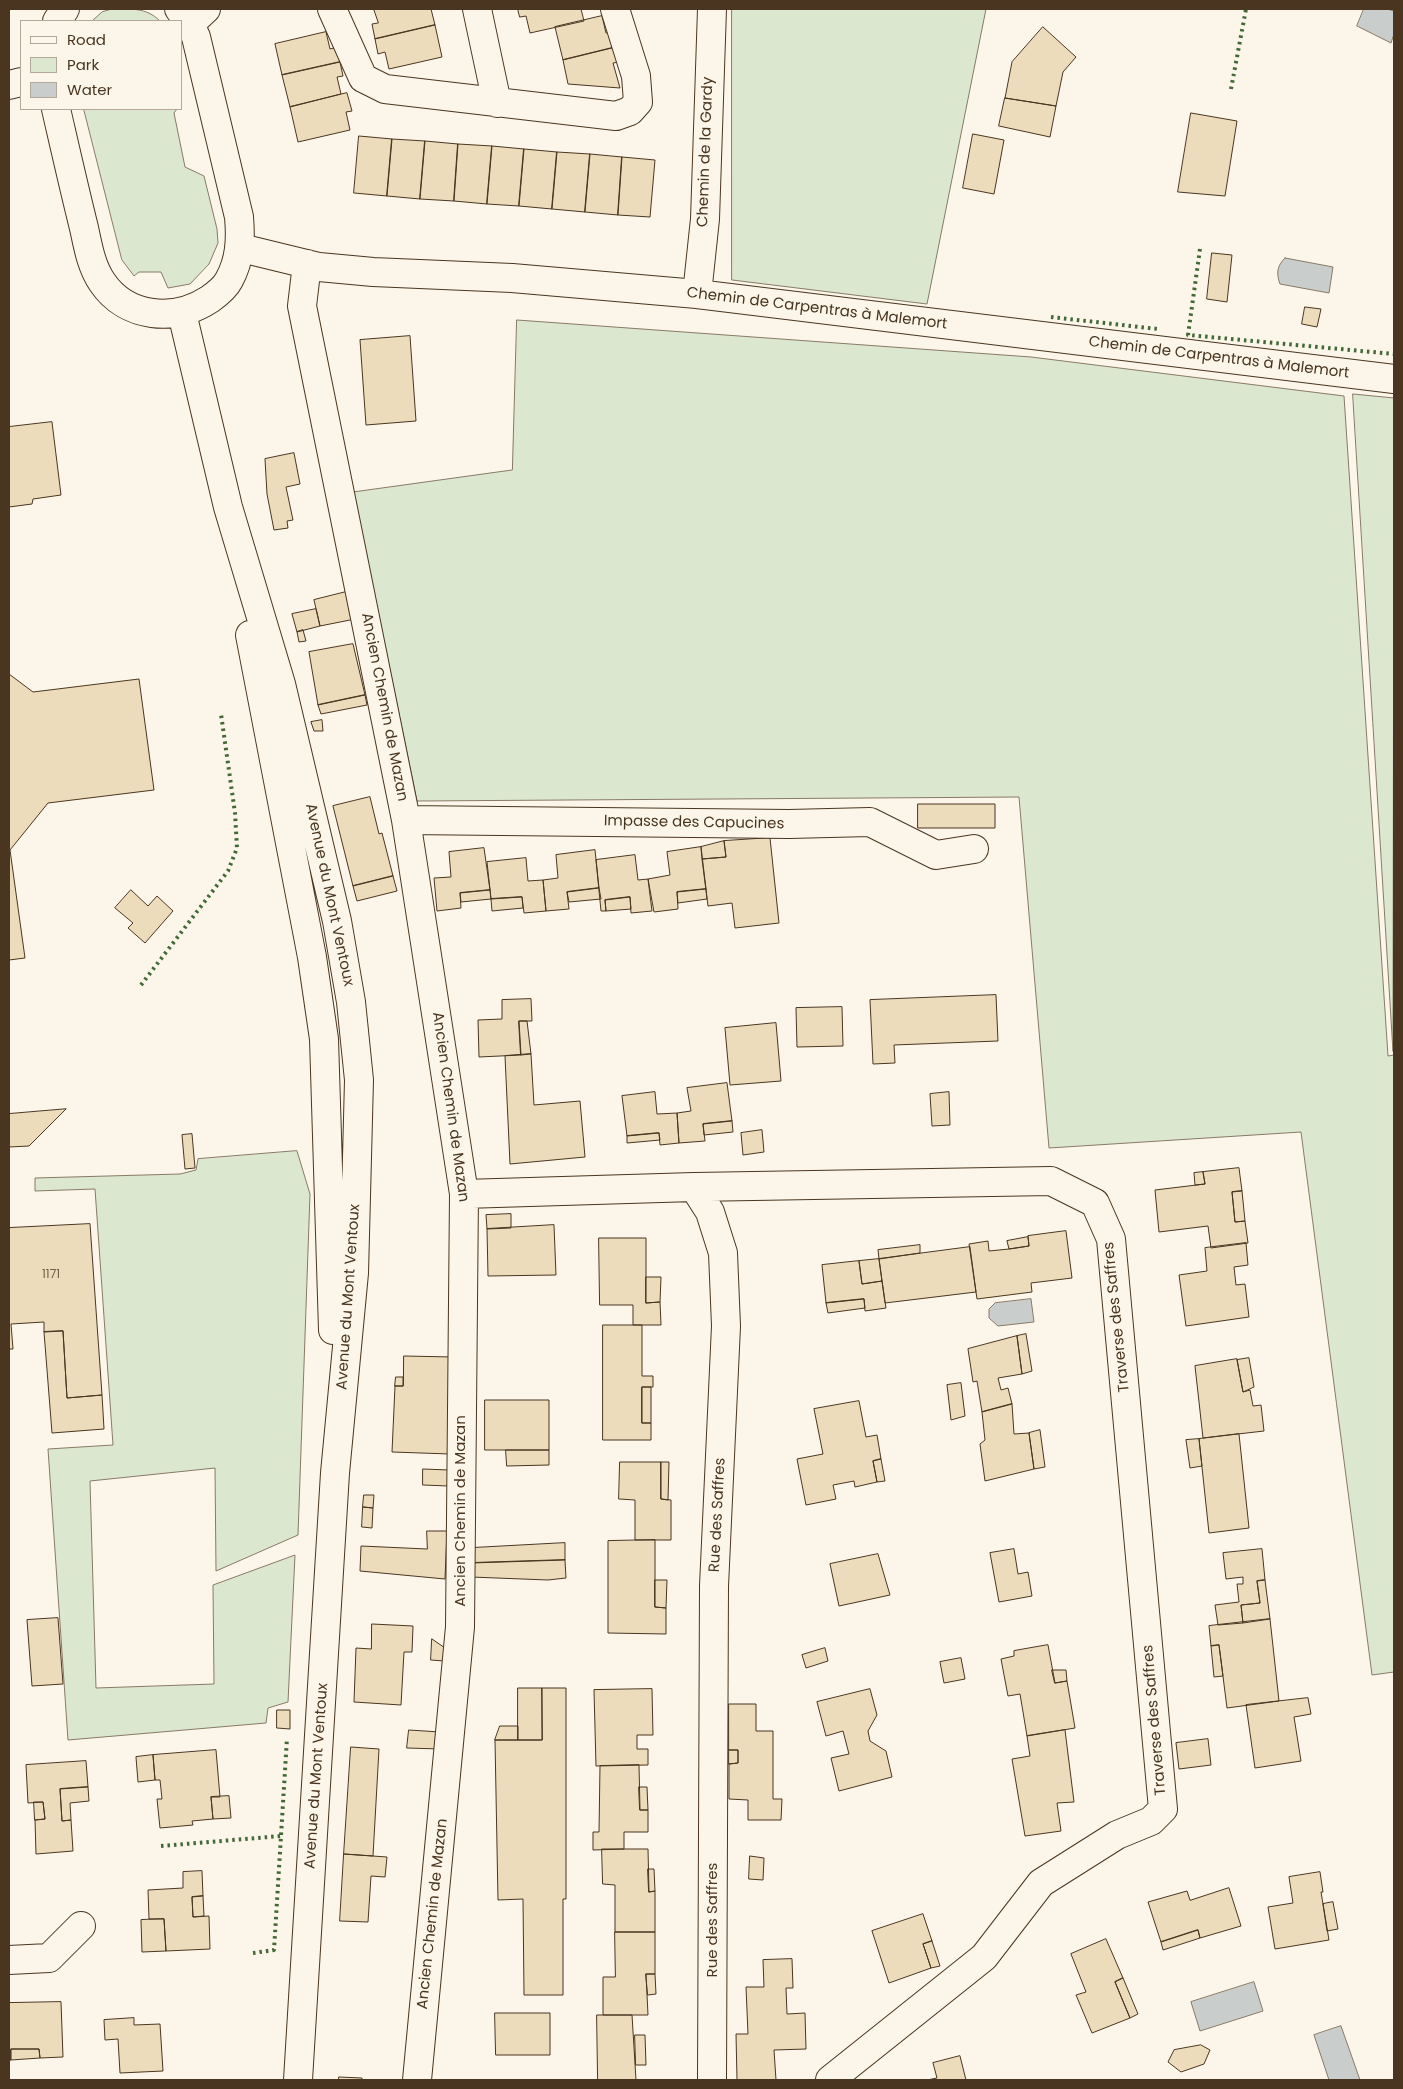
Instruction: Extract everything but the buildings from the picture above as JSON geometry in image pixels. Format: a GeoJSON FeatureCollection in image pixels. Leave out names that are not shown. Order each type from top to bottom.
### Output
{"type":"FeatureCollection","features":[{"type":"Feature","properties":{"kind":"street"},"geometry":{"type":"LineString","coordinates":[[58,20],[65,9]]}},
{"type":"Feature","properties":{"kind":"street"},"geometry":{"type":"LineString","coordinates":[[332,9],[363,78],[385,89],[616,116],[630,111],[638,102],[636,76],[615,9]]}},
{"type":"Feature","properties":{"kind":"street"},"geometry":{"type":"LineString","coordinates":[[477,9],[497,103]]}},
{"type":"Feature","properties":{"kind":"street","name":"Chemin de la Gardy"},"geometry":{"type":"LineString","coordinates":[[697,294],[705,219],[712,9]]}},
{"type":"Feature","properties":{"kind":"street"},"geometry":{"type":"LineString","coordinates":[[56,110],[91,257],[102,282],[113,294],[141,311],[153,314],[182,313],[198,306],[216,294],[228,282],[241,248],[240,218],[196,38],[192,14]]}},
{"type":"Feature","properties":{"kind":"street","name":"Chemin de Carpentras à Malemort"},"geometry":{"type":"LineString","coordinates":[[241,248],[307,264],[373,272],[512,278],[697,294],[1394,379]]}},
{"type":"Feature","properties":{"kind":"street","name":"Ancien Chemin de Mazan"},"geometry":{"type":"LineString","coordinates":[[307,264],[302,306],[406,820],[464,1194],[460,1628],[417,2080]]}},
{"type":"Feature","properties":{"kind":"street","name":"Avenue du Mont Ventoux"},"geometry":{"type":"LineString","coordinates":[[182,313],[228,508],[260,689],[312,957],[324,1039],[332,1265],[335,1473],[298,2080]]}},
{"type":"Feature","properties":{"kind":"street","name":"Impasse des Capucines"},"geometry":{"type":"LineString","coordinates":[[406,820],[789,824],[870,822],[936,855],[974,849]]}},
{"type":"Feature","properties":{"kind":"street","name":"Traverse des Saffres"},"geometry":{"type":"LineString","coordinates":[[694,1187],[1051,1181],[1095,1203],[1111,1239],[1163,1809],[1151,1821],[1117,1834],[1041,1883],[984,1957],[830,2080]]}},
{"type":"Feature","properties":{"kind":"street"},"geometry":{"type":"LineString","coordinates":[[464,1194],[694,1187]]}},
{"type":"Feature","properties":{"kind":"street","name":"Rue des Saffres"},"geometry":{"type":"LineString","coordinates":[[694,1187],[710,1212],[723,1253],[726,1326],[714,1586],[712,2080]]}},
{"type":"Feature","properties":{"kind":"street"},"geometry":{"type":"LineString","coordinates":[[9,1960],[49,1958],[80,1926]]}},
{"type":"Feature","properties":{"kind":"green space"},"geometry":{"type":"Polygon","coordinates":[[[112,9],[131,9],[149,13],[159,20],[93,20],[102,12],[112,9]]]}},
{"type":"Feature","properties":{"kind":"green space"},"geometry":{"type":"Polygon","coordinates":[[[732,9],[986,9],[927,304],[732,280],[732,9]]]}},
{"type":"Feature","properties":{"kind":"green space"},"geometry":{"type":"Polygon","coordinates":[[[84,110],[176,110],[174,113],[185,167],[204,176],[217,229],[218,243],[209,264],[190,284],[168,288],[161,272],[139,272],[134,276],[122,260],[84,110]]]}},
{"type":"Feature","properties":{"kind":"green space"},"geometry":{"type":"Polygon","coordinates":[[[517,320],[1031,357],[1344,396],[1388,1056],[1394,1055],[1394,1672],[1372,1675],[1301,1132],[1049,1148],[1019,797],[417,801],[353,492],[512,470],[517,320]]]}},
{"type":"Feature","properties":{"kind":"green space"},"geometry":{"type":"Polygon","coordinates":[[[1353,394],[1394,398],[1393,1051],[1353,394]]]}},
{"type":"Feature","properties":{"kind":"green space"},"geometry":{"type":"Polygon","coordinates":[[[297,1151],[310,1194],[298,1535],[216,1571],[215,1468],[90,1481],[96,1688],[214,1684],[213,1585],[295,1555],[288,1702],[268,1708],[266,1723],[68,1740],[48,1449],[113,1445],[95,1189],[35,1191],[35,1178],[180,1174],[196,1170],[198,1159],[297,1151]]]}},
{"type":"Feature","properties":{"kind":"water"},"geometry":{"type":"Polygon","coordinates":[[[1364,9],[1387,9],[1394,11],[1394,34],[1391,43],[1357,26],[1364,9]]]}},
{"type":"Feature","properties":{"kind":"water"},"geometry":{"type":"Polygon","coordinates":[[[1285,258],[1333,267],[1329,293],[1280,284],[1278,270],[1285,258]]]}},
{"type":"Feature","properties":{"kind":"water"},"geometry":{"type":"Polygon","coordinates":[[[1031,1299],[1034,1322],[998,1326],[989,1318],[989,1309],[995,1303],[1031,1299]]]}},
{"type":"Feature","properties":{"kind":"water"},"geometry":{"type":"Polygon","coordinates":[[[1254,1982],[1263,2011],[1200,2031],[1191,2002],[1254,1982]]]}},
{"type":"Feature","properties":{"kind":"water"},"geometry":{"type":"Polygon","coordinates":[[[1341,2026],[1360,2080],[1329,2080],[1314,2035],[1341,2026]]]}},
{"type":"Feature","properties":{"kind":"hedge"},"geometry":{"type":"LineString","coordinates":[[1231,89],[1246,9]]}},
{"type":"Feature","properties":{"kind":"hedge"},"geometry":{"type":"LineString","coordinates":[[1200,249],[1188,335],[1394,354]]}},
{"type":"Feature","properties":{"kind":"hedge"},"geometry":{"type":"LineString","coordinates":[[1051,317],[1158,329]]}},
{"type":"Feature","properties":{"kind":"hedge"},"geometry":{"type":"LineString","coordinates":[[141,985],[228,871],[237,848],[235,813],[221,714]]}},
{"type":"Feature","properties":{"kind":"hedge"},"geometry":{"type":"LineString","coordinates":[[253,1953],[274,1950],[287,1738]]}},
{"type":"Feature","properties":{"kind":"hedge"},"geometry":{"type":"LineString","coordinates":[[161,1846],[281,1836]]}}]}
